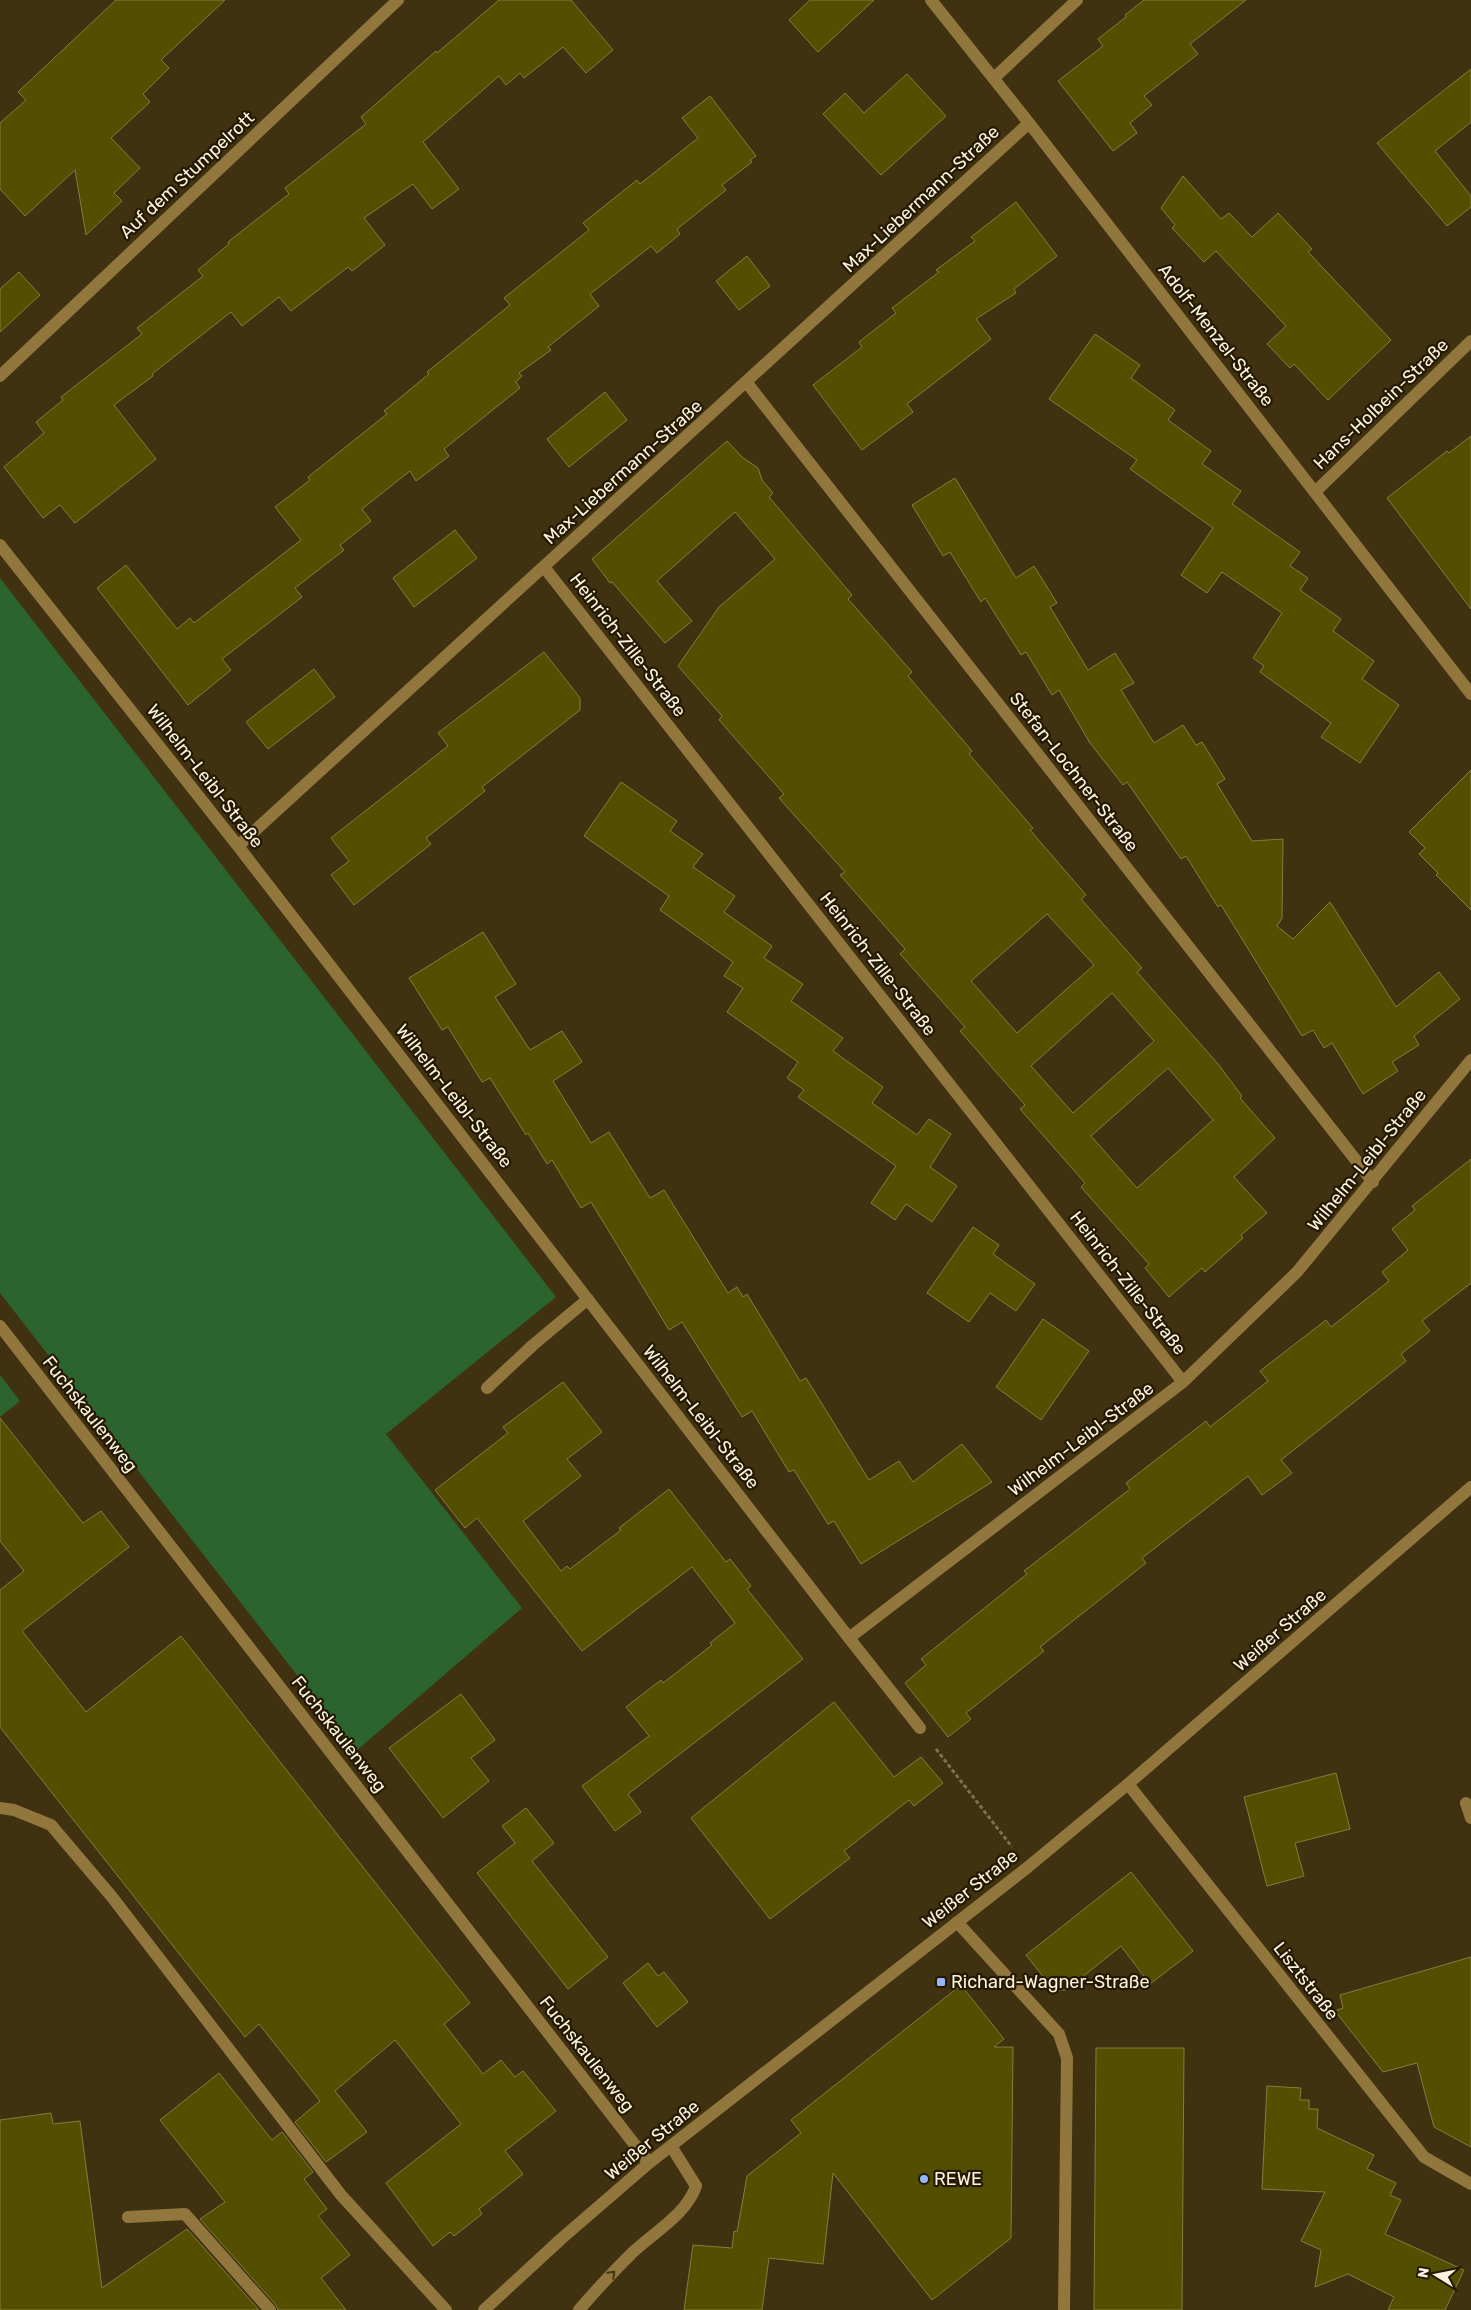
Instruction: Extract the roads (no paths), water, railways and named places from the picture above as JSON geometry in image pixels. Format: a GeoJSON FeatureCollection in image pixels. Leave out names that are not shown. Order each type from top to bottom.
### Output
{"type":"FeatureCollection","features":[{"type":"Feature","properties":{"kind":"street","name":"Auf dem Stumpelrott"},"geometry":{"type":"LineString","coordinates":[[0,376],[398,0]]}},
{"type":"Feature","properties":{"kind":"street","name":"Adolf-Menzel-Straße"},"geometry":{"type":"LineString","coordinates":[[931,0],[994,78],[1471,694]]}},
{"type":"Feature","properties":{"kind":"street"},"geometry":{"type":"LineString","coordinates":[[994,78],[1077,0]]}},
{"type":"Feature","properties":{"kind":"street","name":"Max-Liebermann-Straße"},"geometry":{"type":"LineString","coordinates":[[238,846],[747,383],[1029,123]]}},
{"type":"Feature","properties":{"kind":"street","name":"Hans-Holbein-Straße"},"geometry":{"type":"LineString","coordinates":[[1315,492],[1471,341]]}},
{"type":"Feature","properties":{"kind":"street","name":"Stefan-Lochner-Straße"},"geometry":{"type":"LineString","coordinates":[[747,383],[1373,1182]]}},
{"type":"Feature","properties":{"kind":"street","name":"Wilhelm-Leibl-Straße"},"geometry":{"type":"LineString","coordinates":[[0,545],[238,846],[850,1638],[1183,1382],[1297,1272],[1373,1182],[1471,1060]]}},
{"type":"Feature","properties":{"kind":"street","name":"Heinrich-Zille-Straße"},"geometry":{"type":"LineString","coordinates":[[544,567],[1183,1382]]}},
{"type":"Feature","properties":{"kind":"street"},"geometry":{"type":"LineString","coordinates":[[487,1388],[588,1299]]}},
{"type":"Feature","properties":{"kind":"street","name":"Fuchskaulenweg"},"geometry":{"type":"LineString","coordinates":[[0,1326],[650,2163]]}},
{"type":"Feature","properties":{"kind":"street","name":"Weißer Straße"},"geometry":{"type":"LineString","coordinates":[[484,2310],[560,2239],[650,2163],[1028,1867],[1128,1784],[1471,1487]]}},
{"type":"Feature","properties":{"kind":"street"},"geometry":{"type":"LineString","coordinates":[[850,1638],[920,1728]]}},
{"type":"Feature","properties":{"kind":"street","name":"Lisztstraße"},"geometry":{"type":"LineString","coordinates":[[1128,1784],[1424,2157],[1471,2184]]}},
{"type":"Feature","properties":{"kind":"street"},"geometry":{"type":"LineString","coordinates":[[1466,1803],[1471,1818]]}},
{"type":"Feature","properties":{"kind":"street"},"geometry":{"type":"LineString","coordinates":[[0,1808],[14,1810],[50,1825],[112,1897],[341,2195],[446,2310]]}},
{"type":"Feature","properties":{"kind":"street"},"geometry":{"type":"LineString","coordinates":[[957,1922],[1059,2034],[1068,2058],[1064,2310]]}},
{"type":"Feature","properties":{"kind":"street"},"geometry":{"type":"LineString","coordinates":[[579,2310],[634,2251],[685,2205],[693,2194],[696,2186],[671,2146]]}},
{"type":"Feature","properties":{"kind":"street"},"geometry":{"type":"LineString","coordinates":[[128,2216],[185,2214],[270,2310]]}},
{"type":"Feature","properties":{"kind":"place","name":"Richard-Wagner-Straße"},"geometry":{"type":"Point","coordinates":[941,1982]}},
{"type":"Feature","properties":{"kind":"place","name":"REWE"},"geometry":{"type":"Point","coordinates":[924,2179]}}]}
